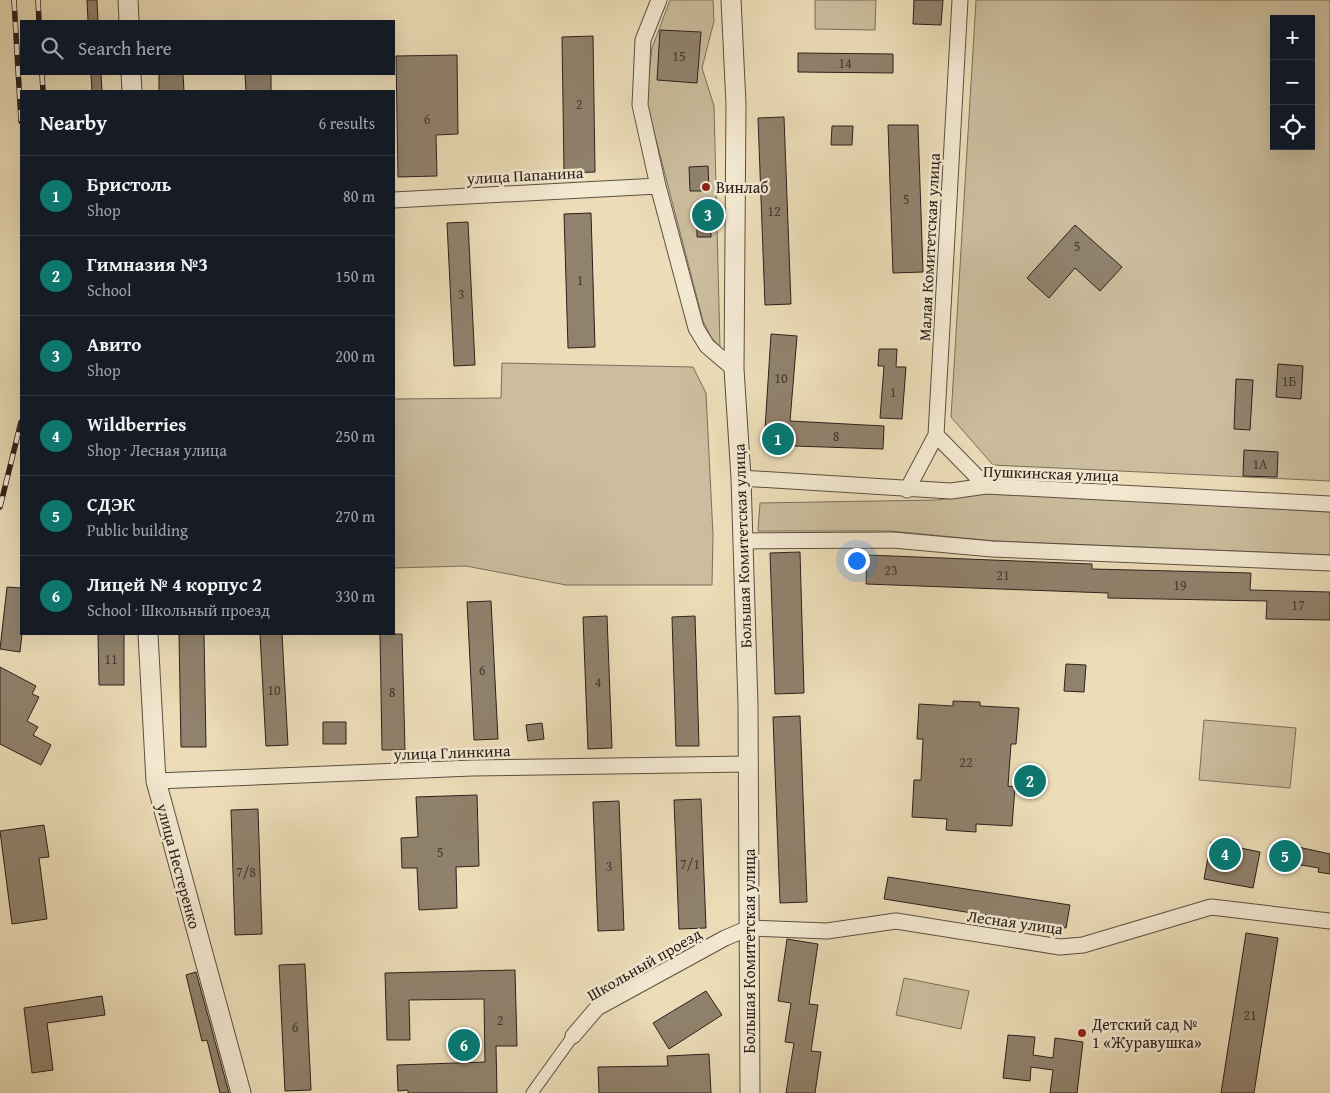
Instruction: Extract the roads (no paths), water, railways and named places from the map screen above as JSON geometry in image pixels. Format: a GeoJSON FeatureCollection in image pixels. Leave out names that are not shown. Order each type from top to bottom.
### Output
{"type":"FeatureCollection","features":[{"type":"Feature","properties":{"kind":"street"},"geometry":{"type":"LineString","coordinates":[[128,0],[129,20]]}},
{"type":"Feature","properties":{"kind":"street"},"geometry":{"type":"LineString","coordinates":[[659,0],[643,40],[640,105],[658,186],[696,328],[707,346],[734,369]]}},
{"type":"Feature","properties":{"kind":"street","name":"Большая Комитетская улица"},"geometry":{"type":"LineString","coordinates":[[731,0],[736,104],[734,369],[741,478],[749,764],[750,1093]]}},
{"type":"Feature","properties":{"kind":"street","name":"Малая Комитетская улица"},"geometry":{"type":"LineString","coordinates":[[908,490],[936,435],[960,0]]}},
{"type":"Feature","properties":{"kind":"street"},"geometry":{"type":"LineString","coordinates":[[131,75],[132,90]]}},
{"type":"Feature","properties":{"kind":"street","name":"улица Папанина"},"geometry":{"type":"LineString","coordinates":[[395,200],[658,186]]}},
{"type":"Feature","properties":{"kind":"street"},"geometry":{"type":"LineString","coordinates":[[936,435],[986,486]]}},
{"type":"Feature","properties":{"kind":"street","name":"Пушкинская улица"},"geometry":{"type":"LineString","coordinates":[[741,478],[908,490],[951,491],[986,486],[1330,504]]}},
{"type":"Feature","properties":{"kind":"street"},"geometry":{"type":"LineString","coordinates":[[743,541],[892,540],[992,549],[1330,563]]}},
{"type":"Feature","properties":{"kind":"street","name":"улица Нестеренко"},"geometry":{"type":"LineString","coordinates":[[148,635],[156,781],[241,1093]]}},
{"type":"Feature","properties":{"kind":"street","name":"улица Глинкина"},"geometry":{"type":"LineString","coordinates":[[156,781],[472,768],[749,764]]}},
{"type":"Feature","properties":{"kind":"street","name":"Лесная улица"},"geometry":{"type":"LineString","coordinates":[[749,928],[827,931],[896,921],[1060,947],[1083,945],[1211,906],[1330,921]]}},
{"type":"Feature","properties":{"kind":"street","name":"Школьный проезд"},"geometry":{"type":"LineString","coordinates":[[532,1093],[573,1036],[598,1008],[725,938],[749,928]]}},
{"type":"Feature","properties":{"kind":"railway"},"geometry":{"type":"LineString","coordinates":[[14,0],[20,104]]}},
{"type":"Feature","properties":{"kind":"railway"},"geometry":{"type":"LineString","coordinates":[[38,0],[39,20]]}},
{"type":"Feature","properties":{"kind":"railway"},"geometry":{"type":"LineString","coordinates":[[42,75],[43,90]]}},
{"type":"Feature","properties":{"kind":"railway"},"geometry":{"type":"LineString","coordinates":[[0,507],[20,426]]}},
{"type":"Feature","properties":{"kind":"place","name":"Винлаб"},"geometry":{"type":"Point","coordinates":[706,187]}},
{"type":"Feature","properties":{"kind":"place","name":"Авито"},"geometry":{"type":"Point","coordinates":[708,215]}},
{"type":"Feature","properties":{"kind":"place","name":"Бристоль"},"geometry":{"type":"Point","coordinates":[778,439]}},
{"type":"Feature","properties":{"kind":"place","name":"Гимназия №3"},"geometry":{"type":"Point","coordinates":[1030,781]}},
{"type":"Feature","properties":{"kind":"place","name":"Wildberries"},"geometry":{"type":"Point","coordinates":[1225,854]}},
{"type":"Feature","properties":{"kind":"place","name":"СДЭК"},"geometry":{"type":"Point","coordinates":[1285,856]}},
{"type":"Feature","properties":{"kind":"place","name":"Детский сад № 1 «Журавушка»"},"geometry":{"type":"Point","coordinates":[1082,1033]}},
{"type":"Feature","properties":{"kind":"place","name":"Лицей № 4 корпус 2"},"geometry":{"type":"Point","coordinates":[464,1045]}}]}
